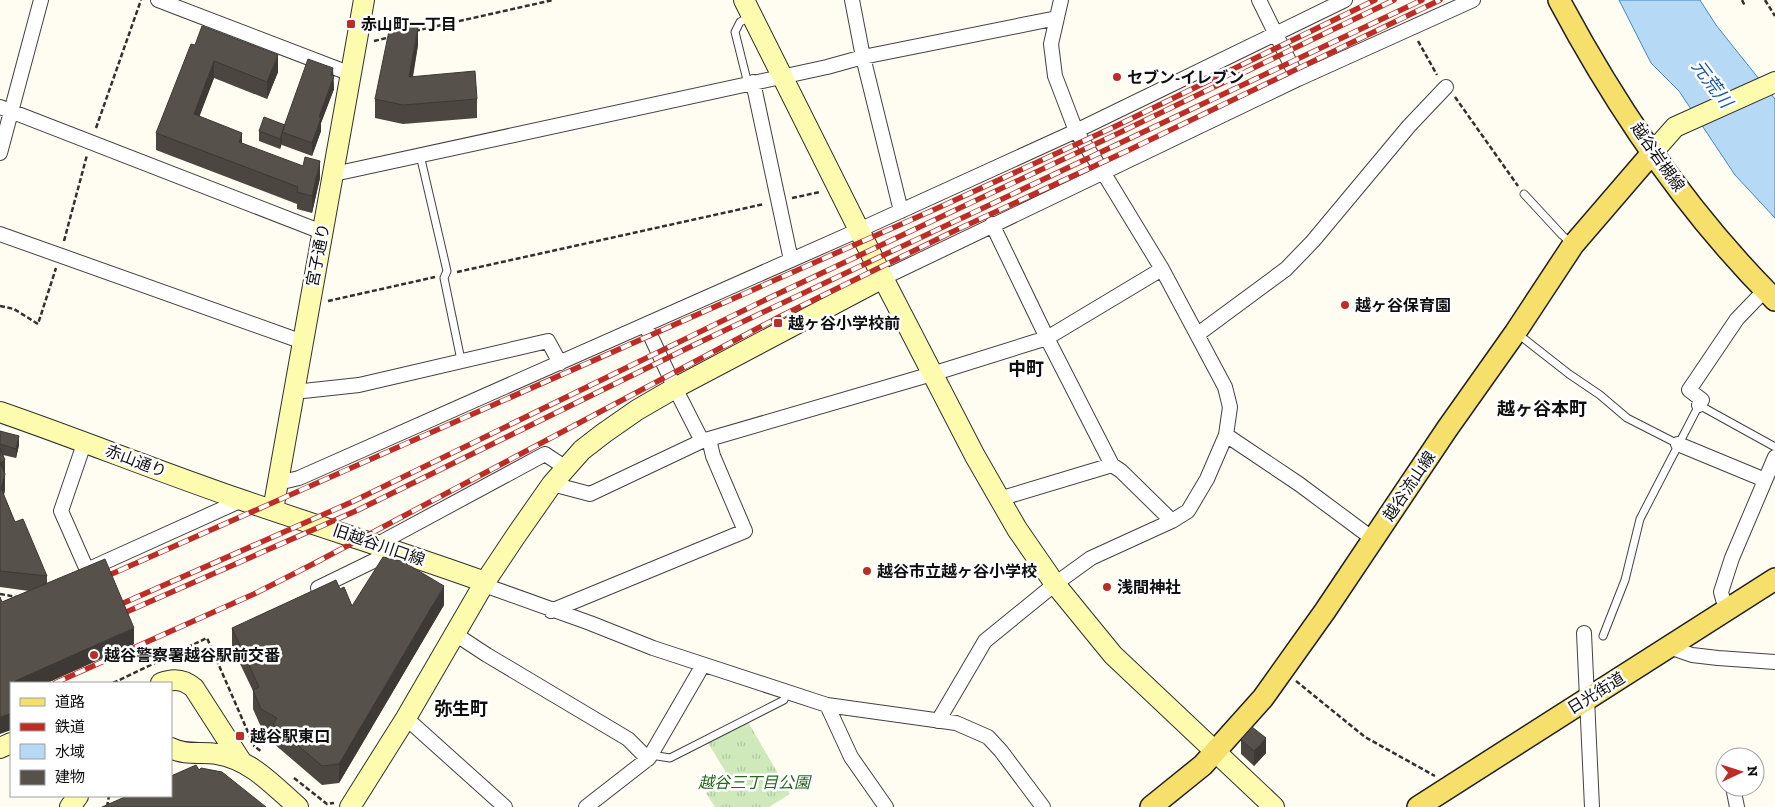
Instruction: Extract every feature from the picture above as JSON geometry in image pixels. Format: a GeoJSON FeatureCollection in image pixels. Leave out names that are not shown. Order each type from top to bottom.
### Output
{"type":"FeatureCollection","features":[{"type":"Feature","properties":{"kind":"main road","name":"越谷岩槻線"},"geometry":{"type":"LineString","coordinates":[[1559,0],[1608,86],[1666,171],[1715,234],[1770,295]]}},
{"type":"Feature","properties":{"kind":"main road","name":"越谷流山線"},"geometry":{"type":"LineString","coordinates":[[1151,807],[1182,783],[1215,752],[1263,698],[1325,611],[1447,428],[1515,333],[1574,245],[1653,152]]}},
{"type":"Feature","properties":{"kind":"main road","name":"日光街道"},"geometry":{"type":"LineString","coordinates":[[1418,807],[1775,579]]}},
{"type":"Feature","properties":{"kind":"street"},"geometry":{"type":"LineString","coordinates":[[0,153],[5,109],[41,0]]}},
{"type":"Feature","properties":{"kind":"street"},"geometry":{"type":"LineString","coordinates":[[158,0],[351,74]]}},
{"type":"Feature","properties":{"kind":"street","name":"宮子通り"},"geometry":{"type":"LineString","coordinates":[[273,510],[364,0]]}},
{"type":"Feature","properties":{"kind":"street"},"geometry":{"type":"LineString","coordinates":[[852,0],[863,57],[901,211]]}},
{"type":"Feature","properties":{"kind":"street"},"geometry":{"type":"LineString","coordinates":[[938,721],[985,641],[1055,584],[1091,558],[1183,516],[1207,479],[1226,434],[1230,407],[1225,387],[1162,269],[1076,131],[1055,76],[1051,44],[1061,0]]}},
{"type":"Feature","properties":{"kind":"street"},"geometry":{"type":"LineString","coordinates":[[1259,0],[1298,79]]}},
{"type":"Feature","properties":{"kind":"street"},"geometry":{"type":"LineString","coordinates":[[278,483],[299,478],[646,326],[901,211],[1076,131],[1345,0]]}},
{"type":"Feature","properties":{"kind":"street"},"geometry":{"type":"LineString","coordinates":[[342,805],[406,718],[485,584],[552,484],[582,450],[604,433],[637,410],[674,388],[883,278],[992,224],[1298,79],[1411,29],[1467,1]]}},
{"type":"Feature","properties":{"kind":"street"},"geometry":{"type":"LineString","coordinates":[[748,8],[974,456],[1016,530],[1055,584],[1113,655],[1274,807]]}},
{"type":"Feature","properties":{"kind":"street"},"geometry":{"type":"LineString","coordinates":[[334,174],[863,57],[1058,18]]}},
{"type":"Feature","properties":{"kind":"street"},"geometry":{"type":"LineString","coordinates":[[1653,152],[1667,134],[1683,122],[1775,82]]}},
{"type":"Feature","properties":{"kind":"street"},"geometry":{"type":"LineString","coordinates":[[750,83],[791,260]]}},
{"type":"Feature","properties":{"kind":"street"},"geometry":{"type":"LineString","coordinates":[[1198,334],[1286,269],[1313,241],[1409,126],[1446,87]]}},
{"type":"Feature","properties":{"kind":"street"},"geometry":{"type":"LineString","coordinates":[[5,109],[322,232]]}},
{"type":"Feature","properties":{"kind":"street"},"geometry":{"type":"LineString","coordinates":[[992,224],[1047,338],[1112,465],[1121,471],[1172,522]]}},
{"type":"Feature","properties":{"kind":"street"},"geometry":{"type":"LineString","coordinates":[[0,234],[303,342]]}},
{"type":"Feature","properties":{"kind":"street"},"geometry":{"type":"LineString","coordinates":[[552,484],[590,494],[706,440],[932,374],[1047,338],[1162,269]]}},
{"type":"Feature","properties":{"kind":"street"},"geometry":{"type":"LineString","coordinates":[[1699,404],[1702,400],[1689,390],[1737,318],[1770,295]]}},
{"type":"Feature","properties":{"kind":"street"},"geometry":{"type":"LineString","coordinates":[[551,611],[745,531],[706,440],[674,388],[646,326]]}},
{"type":"Feature","properties":{"kind":"street"},"geometry":{"type":"LineString","coordinates":[[294,392],[359,385],[548,341],[560,363]]}},
{"type":"Feature","properties":{"kind":"street","name":"赤山通り"},"geometry":{"type":"LineString","coordinates":[[0,412],[273,510]]}},
{"type":"Feature","properties":{"kind":"street"},"geometry":{"type":"LineString","coordinates":[[1226,434],[1299,484],[1373,539]]}},
{"type":"Feature","properties":{"kind":"street"},"geometry":{"type":"LineString","coordinates":[[85,442],[61,511],[87,570],[242,500]]}},
{"type":"Feature","properties":{"kind":"street"},"geometry":{"type":"LineString","coordinates":[[1678,444],[1765,480]]}},
{"type":"Feature","properties":{"kind":"street"},"geometry":{"type":"LineString","coordinates":[[309,593],[545,454],[566,468]]}},
{"type":"Feature","properties":{"kind":"street"},"geometry":{"type":"LineString","coordinates":[[1726,610],[1721,592],[1732,558],[1775,457]]}},
{"type":"Feature","properties":{"kind":"street"},"geometry":{"type":"LineString","coordinates":[[999,499],[1112,465]]}},
{"type":"Feature","properties":{"kind":"street","name":"旧越谷川口線"},"geometry":{"type":"LineString","coordinates":[[273,510],[387,547],[485,584]]}},
{"type":"Feature","properties":{"kind":"street"},"geometry":{"type":"LineString","coordinates":[[485,584],[551,611],[590,623],[653,648],[786,692],[827,704],[956,723],[988,737],[1001,751],[1043,807]]}},
{"type":"Feature","properties":{"kind":"street"},"geometry":{"type":"LineString","coordinates":[[1584,633],[1592,807]]}},
{"type":"Feature","properties":{"kind":"street"},"geometry":{"type":"LineString","coordinates":[[455,634],[486,655],[628,739],[650,757]]}},
{"type":"Feature","properties":{"kind":"street"},"geometry":{"type":"LineString","coordinates":[[1670,647],[1692,655],[1775,662]]}},
{"type":"Feature","properties":{"kind":"street"},"geometry":{"type":"LineString","coordinates":[[586,807],[650,757],[703,665]]}},
{"type":"Feature","properties":{"kind":"street"},"geometry":{"type":"LineString","coordinates":[[165,682],[172,680],[187,682],[194,688],[241,761]]}},
{"type":"Feature","properties":{"kind":"street"},"geometry":{"type":"LineString","coordinates":[[827,704],[851,757],[884,806]]}},
{"type":"Feature","properties":{"kind":"street"},"geometry":{"type":"LineString","coordinates":[[199,753],[204,749],[212,736],[214,729],[212,716]]}},
{"type":"Feature","properties":{"kind":"street"},"geometry":{"type":"LineString","coordinates":[[406,718],[505,807]]}},
{"type":"Feature","properties":{"kind":"street"},"geometry":{"type":"LineString","coordinates":[[172,748],[180,752],[218,754],[241,761],[298,807]]}},
{"type":"Feature","properties":{"kind":"lane"},"geometry":{"type":"LineString","coordinates":[[748,8],[736,32],[750,83]]}},
{"type":"Feature","properties":{"kind":"lane"},"geometry":{"type":"LineString","coordinates":[[420,155],[447,271],[444,278],[461,360]]}},
{"type":"Feature","properties":{"kind":"lane"},"geometry":{"type":"LineString","coordinates":[[1524,194],[1562,236],[1574,245]]}},
{"type":"Feature","properties":{"kind":"lane"},"geometry":{"type":"LineString","coordinates":[[1515,333],[1600,395],[1627,418],[1678,444]]}},
{"type":"Feature","properties":{"kind":"lane"},"geometry":{"type":"LineString","coordinates":[[1603,636],[1625,580],[1640,519],[1699,404],[1775,447]]}},
{"type":"Feature","properties":{"kind":"lane"},"geometry":{"type":"LineString","coordinates":[[650,757],[670,758],[784,700],[786,692]]}},
{"type":"Feature","properties":{"kind":"path"},"geometry":{"type":"LineString","coordinates":[[0,306],[14,309],[38,324],[91,142],[141,0]]}},
{"type":"Feature","properties":{"kind":"path"},"geometry":{"type":"LineString","coordinates":[[412,32],[553,0]]}},
{"type":"Feature","properties":{"kind":"path"},"geometry":{"type":"LineString","coordinates":[[1742,0],[1745,6]]}},
{"type":"Feature","properties":{"kind":"path"},"geometry":{"type":"LineString","coordinates":[[1765,0],[1775,16]]}},
{"type":"Feature","properties":{"kind":"path"},"geometry":{"type":"LineString","coordinates":[[1411,29],[1433,69],[1524,194]]}},
{"type":"Feature","properties":{"kind":"path"},"geometry":{"type":"LineString","coordinates":[[365,43],[393,36]]}},
{"type":"Feature","properties":{"kind":"path"},"geometry":{"type":"LineString","coordinates":[[323,302],[823,192]]}},
{"type":"Feature","properties":{"kind":"path"},"geometry":{"type":"LineString","coordinates":[[0,594],[22,599]]}},
{"type":"Feature","properties":{"kind":"path"},"geometry":{"type":"LineString","coordinates":[[115,682],[206,638],[254,746],[262,752]]}},
{"type":"Feature","properties":{"kind":"path"},"geometry":{"type":"LineString","coordinates":[[1283,670],[1365,737],[1439,778]]}},
{"type":"Feature","properties":{"kind":"path"},"geometry":{"type":"LineString","coordinates":[[291,775],[327,804],[342,805]]}},
{"type":"Feature","properties":{"kind":"green space","name":"越谷三丁目公園"},"geometry":{"type":"Polygon","coordinates":[[[748,722],[790,794],[769,807],[715,807],[706,793],[730,779],[708,743],[748,722]]]}},
{"type":"Feature","properties":{"kind":"water","name":"元荒川"},"geometry":{"type":"Polygon","coordinates":[[[1619,0],[1700,0],[1716,25],[1775,99],[1775,218],[1735,175],[1679,91],[1651,63],[1619,0]]]}},
{"type":"Feature","properties":{"kind":"building"},"geometry":{"type":"Polygon","coordinates":[[[403,24],[418,27],[409,77],[475,71],[477,99],[403,105],[375,99],[390,26],[403,24]]]}},
{"type":"Feature","properties":{"kind":"building"},"geometry":{"type":"Polygon","coordinates":[[[202,26],[278,55],[267,82],[214,61],[194,114],[242,133],[239,142],[303,166],[305,157],[320,161],[312,196],[297,192],[298,187],[156,133],[191,44],[195,45],[202,26]]]}},
{"type":"Feature","properties":{"kind":"building"},"geometry":{"type":"Polygon","coordinates":[[[308,59],[333,68],[331,75],[334,76],[312,143],[282,132],[308,59]]]}},
{"type":"Feature","properties":{"kind":"building"},"geometry":{"type":"Polygon","coordinates":[[[264,117],[285,125],[280,139],[259,131],[264,117]]]}},
{"type":"Feature","properties":{"kind":"building"},"geometry":{"type":"Polygon","coordinates":[[[0,431],[19,436],[16,449],[0,444],[0,431]]]}},
{"type":"Feature","properties":{"kind":"building"},"geometry":{"type":"Polygon","coordinates":[[[0,448],[5,460],[0,463],[0,448]]]}},
{"type":"Feature","properties":{"kind":"building"},"geometry":{"type":"Polygon","coordinates":[[[0,463],[5,474],[1,488],[15,522],[23,519],[47,576],[0,571],[0,463]]]}},
{"type":"Feature","properties":{"kind":"building"},"geometry":{"type":"Polygon","coordinates":[[[383,557],[402,561],[444,586],[339,764],[322,766],[273,724],[277,718],[261,709],[253,690],[259,687],[232,628],[336,580],[340,589],[344,587],[352,606],[383,557]]]}},
{"type":"Feature","properties":{"kind":"building"},"geometry":{"type":"Polygon","coordinates":[[[105,559],[134,628],[15,681],[18,682],[10,682],[10,713],[0,717],[0,597],[2,602],[105,559]]]}},
{"type":"Feature","properties":{"kind":"building"},"geometry":{"type":"Polygon","coordinates":[[[1252,727],[1266,738],[1254,751],[1241,740],[1252,727]]]}},
{"type":"Feature","properties":{"kind":"building"},"geometry":{"type":"Polygon","coordinates":[[[196,765],[199,770],[201,768],[222,772],[266,807],[102,807],[125,797],[172,797],[172,776],[196,765]]]}},
{"type":"Feature","properties":{"kind":"railway"},"geometry":{"type":"LineString","coordinates":[[98,580],[940,207],[1116,126],[1375,0]]}},
{"type":"Feature","properties":{"kind":"railway"},"geometry":{"type":"LineString","coordinates":[[110,609],[354,501],[769,298],[1121,132],[1394,0]]}},
{"type":"Feature","properties":{"kind":"railway"},"geometry":{"type":"LineString","coordinates":[[115,617],[358,510],[696,344],[1422,0]]}},
{"type":"Feature","properties":{"kind":"railway"},"geometry":{"type":"LineString","coordinates":[[57,682],[254,594],[779,317],[952,232],[1129,150],[1440,0]]}},
{"type":"Feature","properties":{"kind":"place","name":"赤山町一丁目"},"geometry":{"type":"Point","coordinates":[351,24]}},
{"type":"Feature","properties":{"kind":"place","name":"セブン-イレブン"},"geometry":{"type":"Point","coordinates":[1117,77]}},
{"type":"Feature","properties":{"kind":"place","name":"越ヶ谷保育園"},"geometry":{"type":"Point","coordinates":[1345,305]}},
{"type":"Feature","properties":{"kind":"place","name":"越ヶ谷小学校前"},"geometry":{"type":"Point","coordinates":[778,323]}},
{"type":"Feature","properties":{"kind":"place","name":"越谷市立越ヶ谷小学校"},"geometry":{"type":"Point","coordinates":[867,571]}},
{"type":"Feature","properties":{"kind":"place","name":"浅間神社"},"geometry":{"type":"Point","coordinates":[1107,587]}},
{"type":"Feature","properties":{"kind":"place","name":"越谷警察署越谷駅前交番"},"geometry":{"type":"Point","coordinates":[94,655]}},
{"type":"Feature","properties":{"kind":"place","name":"越谷駅東口"},"geometry":{"type":"Point","coordinates":[240,736]}},
{"type":"Feature","properties":{"kind":"district","name":"中町"},"geometry":{"type":"Point","coordinates":[1026,369]}},
{"type":"Feature","properties":{"kind":"district","name":"越ヶ谷本町"},"geometry":{"type":"Point","coordinates":[1542,409]}},
{"type":"Feature","properties":{"kind":"district","name":"弥生町"},"geometry":{"type":"Point","coordinates":[461,709]}}]}
